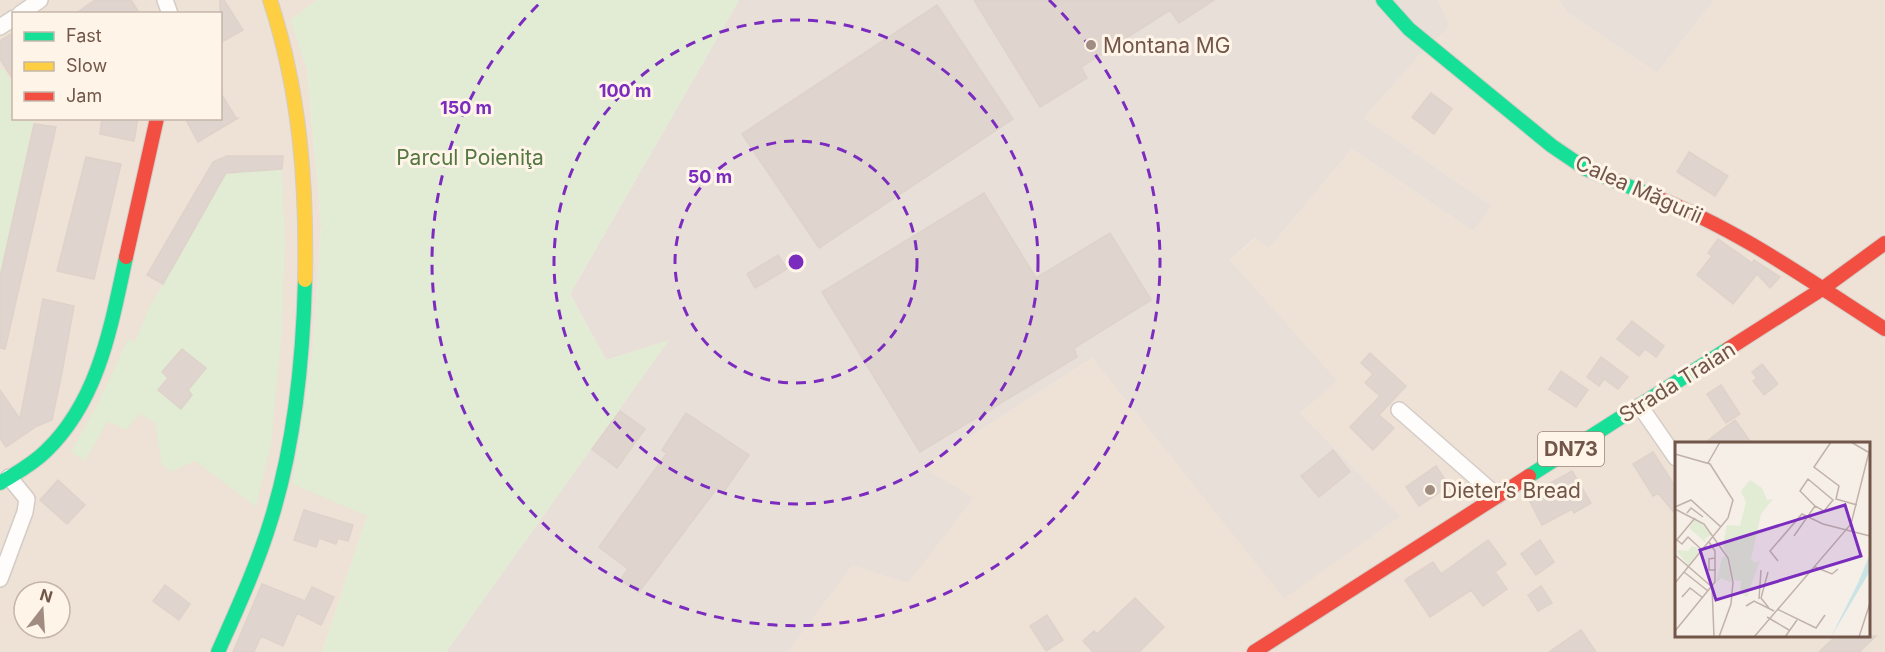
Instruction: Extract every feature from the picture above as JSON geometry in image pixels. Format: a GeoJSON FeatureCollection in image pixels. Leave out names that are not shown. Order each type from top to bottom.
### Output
{"type":"FeatureCollection","features":[{"type":"Feature","properties":{"kind":"main road"},"geometry":{"type":"LineString","coordinates":[[218,652],[241,600],[276,501],[287,452],[303,336],[306,268],[305,196],[299,123],[282,33],[270,0]]}},
{"type":"Feature","properties":{"kind":"main road","name":"Calea Măgurii"},"geometry":{"type":"LineString","coordinates":[[1383,0],[1409,29],[1451,64],[1552,146],[1586,169],[1689,210],[1724,228],[1885,329]]}},
{"type":"Feature","properties":{"kind":"main road"},"geometry":{"type":"LineString","coordinates":[[3,478],[30,465],[55,443],[76,415],[94,379],[107,344],[157,120]]}},
{"type":"Feature","properties":{"kind":"main road","name":"Strada Traian"},"geometry":{"type":"LineString","coordinates":[[1254,652],[1822,289],[1885,243]]}},
{"type":"Feature","properties":{"kind":"street"},"geometry":{"type":"LineString","coordinates":[[20,10],[40,0]]}},
{"type":"Feature","properties":{"kind":"street"},"geometry":{"type":"LineString","coordinates":[[0,27],[12,17]]}},
{"type":"Feature","properties":{"kind":"street"},"geometry":{"type":"LineString","coordinates":[[1640,406],[1675,455]]}},
{"type":"Feature","properties":{"kind":"street"},"geometry":{"type":"LineString","coordinates":[[1399,410],[1497,496]]}},
{"type":"Feature","properties":{"kind":"street"},"geometry":{"type":"LineString","coordinates":[[0,579],[25,512],[27,499],[3,478]]}},
{"type":"Feature","properties":{"kind":"shaded area"},"geometry":{"type":"Polygon","coordinates":[[[0,0],[317,0],[291,20],[307,70],[321,224],[313,347],[367,516],[322,652],[0,652],[0,0]]]}},
{"type":"Feature","properties":{"kind":"shaded area"},"geometry":{"type":"Polygon","coordinates":[[[739,0],[1438,0],[1450,26],[1418,57],[1364,118],[1492,206],[1473,231],[1352,149],[1269,248],[1255,238],[1230,260],[1337,381],[1300,413],[1401,516],[1284,598],[1092,358],[923,467],[973,498],[908,583],[853,565],[788,652],[446,652],[668,341],[606,360],[570,294],[739,0]]]}},
{"type":"Feature","properties":{"kind":"shaded area"},"geometry":{"type":"Polygon","coordinates":[[[1438,0],[1559,0],[1567,12],[1657,73],[1714,0],[1885,0],[1885,652],[788,652],[853,565],[972,498],[923,467],[1092,358],[1284,597],[1401,516],[1300,413],[1336,381],[1230,260],[1256,238],[1269,248],[1352,149],[1473,231],[1492,206],[1364,118],[1418,57],[1450,26],[1438,0]]]}},
{"type":"Feature","properties":{"kind":"shaded area"},"geometry":{"type":"Polygon","coordinates":[[[1559,0],[1714,0],[1657,73],[1567,12],[1559,0]]]}},
{"type":"Feature","properties":{"kind":"green space","name":"Parcul Poieniţa"},"geometry":{"type":"Polygon","coordinates":[[[317,0],[739,0],[570,294],[606,360],[669,340],[446,652],[322,652],[367,516],[292,484],[313,347],[321,224],[307,70],[290,20],[317,0]]]}},
{"type":"Feature","properties":{"kind":"green space"},"geometry":{"type":"Polygon","coordinates":[[[3,68],[12,82],[12,120],[35,120],[0,277],[0,70],[3,68]]]}},
{"type":"Feature","properties":{"kind":"green space"},"geometry":{"type":"Polygon","coordinates":[[[282,169],[285,242],[282,331],[271,444],[256,507],[195,461],[170,472],[162,465],[155,423],[140,414],[126,430],[108,421],[85,461],[71,452],[98,403],[128,339],[135,342],[149,308],[226,173],[282,169]]]}},
{"type":"Feature","properties":{"kind":"building"},"geometry":{"type":"Polygon","coordinates":[[[95,0],[131,0],[139,12],[78,12],[95,0]]]}},
{"type":"Feature","properties":{"kind":"building"},"geometry":{"type":"Polygon","coordinates":[[[220,0],[224,0],[243,30],[222,42],[222,12],[220,12],[220,0]]]}},
{"type":"Feature","properties":{"kind":"building"},"geometry":{"type":"Polygon","coordinates":[[[974,0],[1214,0],[1179,23],[1170,10],[1081,67],[1087,78],[1040,107],[974,0]]]}},
{"type":"Feature","properties":{"kind":"building"},"geometry":{"type":"Polygon","coordinates":[[[937,5],[1013,119],[819,248],[742,134],[937,5]]]}},
{"type":"Feature","properties":{"kind":"building"},"geometry":{"type":"Polygon","coordinates":[[[12,33],[12,78],[0,59],[0,41],[12,33]]]}},
{"type":"Feature","properties":{"kind":"building"},"geometry":{"type":"Polygon","coordinates":[[[1431,93],[1452,109],[1434,134],[1412,117],[1431,93]]]}},
{"type":"Feature","properties":{"kind":"building"},"geometry":{"type":"Polygon","coordinates":[[[222,95],[238,118],[198,142],[186,120],[222,120],[222,95]]]}},
{"type":"Feature","properties":{"kind":"building"},"geometry":{"type":"Polygon","coordinates":[[[102,120],[138,120],[134,141],[100,134],[102,120]]]}},
{"type":"Feature","properties":{"kind":"building"},"geometry":{"type":"Polygon","coordinates":[[[34,124],[56,127],[5,349],[0,348],[0,277],[34,124]]]}},
{"type":"Feature","properties":{"kind":"building"},"geometry":{"type":"Polygon","coordinates":[[[1689,152],[1728,176],[1715,196],[1677,172],[1689,152]]]}},
{"type":"Feature","properties":{"kind":"building"},"geometry":{"type":"Polygon","coordinates":[[[227,156],[283,156],[282,169],[226,173],[163,284],[147,275],[213,162],[227,156]]]}},
{"type":"Feature","properties":{"kind":"building"},"geometry":{"type":"Polygon","coordinates":[[[86,157],[121,164],[94,279],[57,271],[86,157]]]}},
{"type":"Feature","properties":{"kind":"building"},"geometry":{"type":"Polygon","coordinates":[[[984,193],[1036,278],[1110,233],[1151,300],[1074,348],[1077,357],[920,452],[822,292],[984,193]]]}},
{"type":"Feature","properties":{"kind":"building"},"geometry":{"type":"Polygon","coordinates":[[[1718,239],[1752,263],[1754,260],[1780,277],[1770,288],[1757,274],[1733,304],[1697,275],[1712,256],[1708,253],[1718,239]]]}},
{"type":"Feature","properties":{"kind":"building"},"geometry":{"type":"Polygon","coordinates":[[[778,255],[787,269],[755,288],[747,274],[778,255]]]}},
{"type":"Feature","properties":{"kind":"building"},"geometry":{"type":"Polygon","coordinates":[[[43,299],[74,306],[52,420],[37,426],[6,447],[0,438],[0,390],[20,419],[43,299]]]}},
{"type":"Feature","properties":{"kind":"building"},"geometry":{"type":"Polygon","coordinates":[[[1632,321],[1664,346],[1656,357],[1645,349],[1639,356],[1617,339],[1632,321]]]}},
{"type":"Feature","properties":{"kind":"building"},"geometry":{"type":"Polygon","coordinates":[[[182,349],[206,368],[188,390],[192,395],[181,409],[158,390],[168,378],[162,372],[182,349]]]}},
{"type":"Feature","properties":{"kind":"building"},"geometry":{"type":"Polygon","coordinates":[[[1370,353],[1406,386],[1379,415],[1394,428],[1373,450],[1350,427],[1380,396],[1365,383],[1373,374],[1361,363],[1370,353]]]}},
{"type":"Feature","properties":{"kind":"building"},"geometry":{"type":"Polygon","coordinates":[[[1601,357],[1628,377],[1618,389],[1604,379],[1599,386],[1587,377],[1601,357]]]}},
{"type":"Feature","properties":{"kind":"building"},"geometry":{"type":"Polygon","coordinates":[[[1762,364],[1778,384],[1764,395],[1753,381],[1757,378],[1752,372],[1762,364]]]}},
{"type":"Feature","properties":{"kind":"building"},"geometry":{"type":"Polygon","coordinates":[[[1561,371],[1588,390],[1576,407],[1549,389],[1561,371]]]}},
{"type":"Feature","properties":{"kind":"building"},"geometry":{"type":"Polygon","coordinates":[[[1721,385],[1740,414],[1726,423],[1707,394],[1721,385]]]}},
{"type":"Feature","properties":{"kind":"building"},"geometry":{"type":"Polygon","coordinates":[[[620,411],[645,429],[617,468],[592,449],[620,411]]]}},
{"type":"Feature","properties":{"kind":"building"},"geometry":{"type":"Polygon","coordinates":[[[686,413],[749,455],[723,493],[717,488],[639,592],[620,580],[628,569],[599,547],[667,453],[662,450],[686,413]]]}},
{"type":"Feature","properties":{"kind":"building"},"geometry":{"type":"Polygon","coordinates":[[[1735,420],[1751,442],[1706,442],[1735,420]]]}},
{"type":"Feature","properties":{"kind":"building"},"geometry":{"type":"Polygon","coordinates":[[[1333,450],[1350,472],[1319,497],[1301,476],[1333,450]]]}},
{"type":"Feature","properties":{"kind":"building"},"geometry":{"type":"Polygon","coordinates":[[[1653,452],[1675,486],[1675,514],[1658,493],[1653,496],[1633,464],[1653,452]]]}},
{"type":"Feature","properties":{"kind":"building"},"geometry":{"type":"Polygon","coordinates":[[[1436,466],[1449,486],[1419,506],[1406,487],[1436,466]]]}},
{"type":"Feature","properties":{"kind":"building"},"geometry":{"type":"Polygon","coordinates":[[[1572,471],[1591,503],[1574,513],[1572,509],[1542,525],[1527,496],[1572,471]]]}},
{"type":"Feature","properties":{"kind":"building"},"geometry":{"type":"Polygon","coordinates":[[[58,480],[85,505],[67,524],[40,500],[58,480]]]}},
{"type":"Feature","properties":{"kind":"building"},"geometry":{"type":"Polygon","coordinates":[[[304,510],[353,525],[348,541],[338,538],[336,544],[319,538],[316,547],[294,540],[304,510]]]}},
{"type":"Feature","properties":{"kind":"building"},"geometry":{"type":"Polygon","coordinates":[[[1488,540],[1506,564],[1495,572],[1507,589],[1483,606],[1471,590],[1430,617],[1405,580],[1433,562],[1441,574],[1488,540]]]}},
{"type":"Feature","properties":{"kind":"building"},"geometry":{"type":"Polygon","coordinates":[[[1540,540],[1554,562],[1536,575],[1521,554],[1540,540]]]}},
{"type":"Feature","properties":{"kind":"building"},"geometry":{"type":"Polygon","coordinates":[[[262,584],[305,601],[312,587],[334,597],[321,625],[297,613],[283,646],[261,636],[254,652],[233,652],[262,584]]]}},
{"type":"Feature","properties":{"kind":"building"},"geometry":{"type":"Polygon","coordinates":[[[165,585],[190,604],[179,620],[153,601],[165,585]]]}},
{"type":"Feature","properties":{"kind":"building"},"geometry":{"type":"Polygon","coordinates":[[[1541,586],[1552,603],[1538,611],[1528,595],[1541,586]]]}},
{"type":"Feature","properties":{"kind":"building"},"geometry":{"type":"Polygon","coordinates":[[[1135,598],[1164,627],[1139,652],[1093,652],[1083,641],[1094,631],[1097,634],[1135,598]]]}},
{"type":"Feature","properties":{"kind":"building"},"geometry":{"type":"Polygon","coordinates":[[[1047,615],[1063,640],[1046,651],[1030,626],[1047,615]]]}},
{"type":"Feature","properties":{"kind":"building"},"geometry":{"type":"Polygon","coordinates":[[[1581,630],[1596,652],[1549,652],[1581,630]]]}},
{"type":"Feature","properties":{"kind":"building"},"geometry":{"type":"Polygon","coordinates":[[[1876,636],[1859,652],[1819,652],[1835,637],[1876,636]]]}},
{"type":"Feature","properties":{"kind":"traffic: fast"},"geometry":{"type":"LineString","coordinates":[[1383,0],[1409,29],[1552,146],[1586,169],[1655,197]]}},
{"type":"Feature","properties":{"kind":"traffic: fast"},"geometry":{"type":"LineString","coordinates":[[0,483],[30,465],[46,451],[79,409],[100,361],[115,309],[126,257]]}},
{"type":"Feature","properties":{"kind":"traffic: fast"},"geometry":{"type":"LineString","coordinates":[[218,652],[259,554],[279,491],[292,432],[300,371],[305,280]]}},
{"type":"Feature","properties":{"kind":"traffic: fast"},"geometry":{"type":"LineString","coordinates":[[1529,476],[1728,349]]}},
{"type":"Feature","properties":{"kind":"traffic: slow"},"geometry":{"type":"LineString","coordinates":[[270,0],[288,69],[300,138],[305,209],[305,280]]}},
{"type":"Feature","properties":{"kind":"traffic: jam"},"geometry":{"type":"LineString","coordinates":[[126,257],[157,120]]}},
{"type":"Feature","properties":{"kind":"traffic: jam"},"geometry":{"type":"LineString","coordinates":[[1655,197],[1744,240],[1885,329]]}},
{"type":"Feature","properties":{"kind":"traffic: jam"},"geometry":{"type":"LineString","coordinates":[[1728,349],[1822,289],[1885,243]]}},
{"type":"Feature","properties":{"kind":"traffic: jam"},"geometry":{"type":"LineString","coordinates":[[1254,652],[1529,476]]}},
{"type":"Feature","properties":{"kind":"place","name":"Montana MG"},"geometry":{"type":"Point","coordinates":[1091,45]}},
{"type":"Feature","properties":{"kind":"place","name":"Dieter’s Bread"},"geometry":{"type":"Point","coordinates":[1430,490]}}]}
